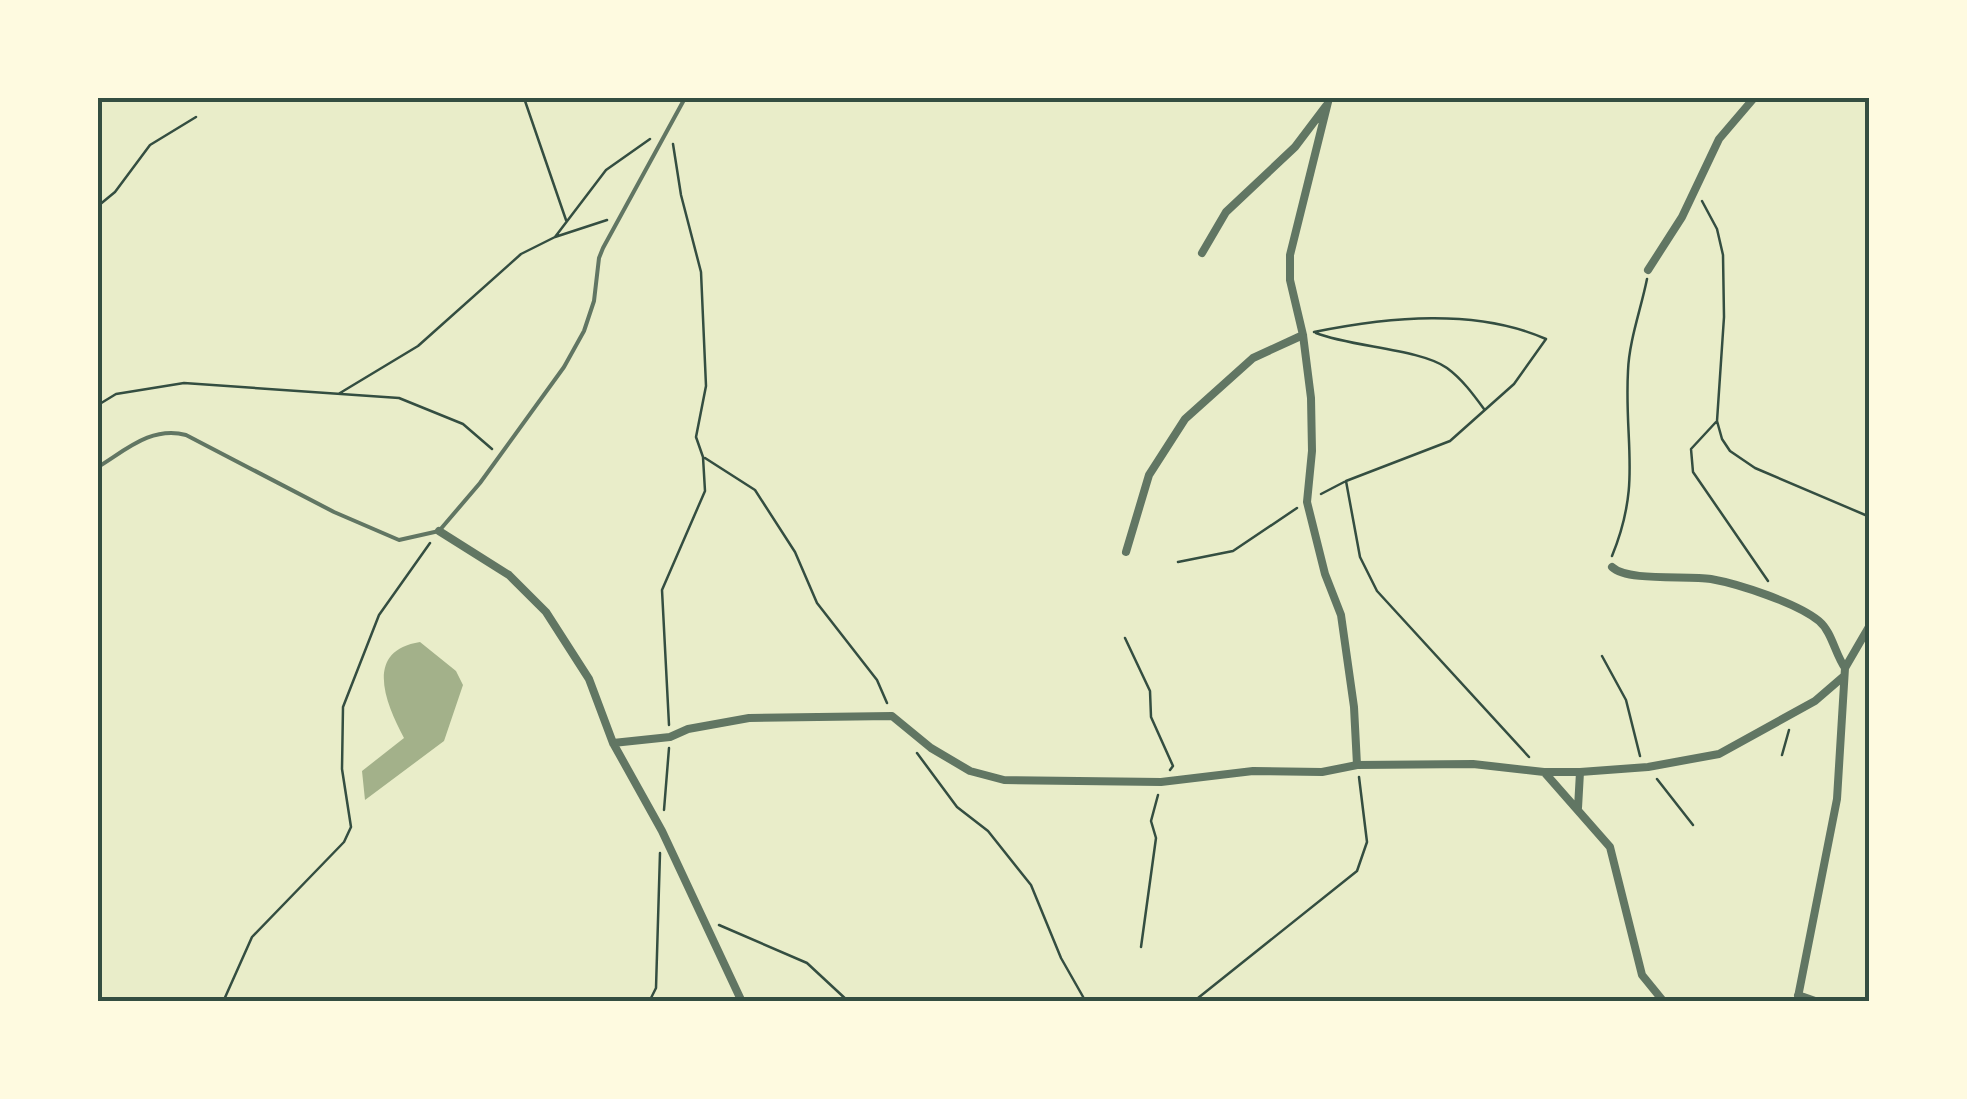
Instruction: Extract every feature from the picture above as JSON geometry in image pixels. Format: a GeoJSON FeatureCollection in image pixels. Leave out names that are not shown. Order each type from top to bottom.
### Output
{"type":"FeatureCollection","features":[{"type":"Feature","properties":{"kind":"street"},"geometry":{"type":"LineString","coordinates":[[1648,270],[1696,188],[1719,139],[1754,98]]}},
{"type":"Feature","properties":{"kind":"street"},"geometry":{"type":"LineString","coordinates":[[1202,253],[1226,212],[1295,147],[1329,100]]}},
{"type":"Feature","properties":{"kind":"street"},"geometry":{"type":"LineString","coordinates":[[1329,100],[1290,255],[1290,280],[1303,336],[1311,434],[1306,502],[1342,616],[1357,765]]}},
{"type":"Feature","properties":{"kind":"street"},"geometry":{"type":"LineString","coordinates":[[1126,552],[1150,475],[1185,419],[1253,358],[1303,336]]}},
{"type":"Feature","properties":{"kind":"street"},"geometry":{"type":"LineString","coordinates":[[439,531],[509,575],[546,612],[588,679],[613,742],[662,832],[742,1002]]}},
{"type":"Feature","properties":{"kind":"street"},"geometry":{"type":"LineString","coordinates":[[1612,567],[1625,575],[1725,582],[1822,624],[1844,672],[1837,799],[1798,998],[1818,1002]]}},
{"type":"Feature","properties":{"kind":"street"},"geometry":{"type":"LineString","coordinates":[[613,742],[670,738],[688,729],[749,718],[892,716],[931,748],[970,770],[1004,780],[1161,782],[1254,771],[1322,772],[1357,765],[1473,764],[1544,772],[1648,766],[1719,754],[1793,714],[1844,672],[1870,625]]}},
{"type":"Feature","properties":{"kind":"street"},"geometry":{"type":"LineString","coordinates":[[1544,772],[1604,838],[1615,858],[1642,975],[1664,1002]]}},
{"type":"Feature","properties":{"kind":"street"},"geometry":{"type":"LineString","coordinates":[[1578,808],[1580,772]]}},
{"type":"Feature","properties":{"kind":"lane"},"geometry":{"type":"LineString","coordinates":[[98,467],[156,432],[173,432],[399,540],[439,531],[480,483],[564,368],[584,331],[594,301],[599,258],[686,98]]}},
{"type":"Feature","properties":{"kind":"path"},"geometry":{"type":"LineString","coordinates":[[524,98],[566,222]]}},
{"type":"Feature","properties":{"kind":"path"},"geometry":{"type":"LineString","coordinates":[[98,206],[115,192],[150,145],[196,117]]}},
{"type":"Feature","properties":{"kind":"path"},"geometry":{"type":"LineString","coordinates":[[555,237],[606,170],[670,125],[681,195],[701,272],[706,386],[696,437],[704,457],[705,492],[662,590],[670,738],[657,879],[656,988],[650,1002]]}},
{"type":"Feature","properties":{"kind":"path"},"geometry":{"type":"LineString","coordinates":[[1696,188],[1717,229],[1723,255],[1724,317],[1716,421],[1722,439],[1739,458],[1870,517]]}},
{"type":"Feature","properties":{"kind":"path"},"geometry":{"type":"LineString","coordinates":[[338,394],[418,346],[522,254],[555,237],[620,216]]}},
{"type":"Feature","properties":{"kind":"path"},"geometry":{"type":"LineString","coordinates":[[1612,567],[1630,493],[1628,367],[1648,270]]}},
{"type":"Feature","properties":{"kind":"path"},"geometry":{"type":"LineString","coordinates":[[1178,562],[1233,551],[1346,480],[1450,442],[1514,384],[1546,339],[1514,325],[1466,320],[1374,321],[1303,336]]}},
{"type":"Feature","properties":{"kind":"path"},"geometry":{"type":"LineString","coordinates":[[1315,332],[1339,342],[1372,346],[1444,365],[1470,389],[1486,412]]}},
{"type":"Feature","properties":{"kind":"path"},"geometry":{"type":"LineString","coordinates":[[98,404],[116,394],[184,383],[399,398],[464,424],[499,454]]}},
{"type":"Feature","properties":{"kind":"path"},"geometry":{"type":"LineString","coordinates":[[1716,421],[1691,449],[1693,472],[1783,604]]}},
{"type":"Feature","properties":{"kind":"path"},"geometry":{"type":"LineString","coordinates":[[1346,480],[1360,558],[1377,591],[1544,772]]}},
{"type":"Feature","properties":{"kind":"path"},"geometry":{"type":"LineString","coordinates":[[222,1002],[252,937],[344,842],[352,828],[342,769],[343,707],[379,615],[439,531]]}},
{"type":"Feature","properties":{"kind":"path"},"geometry":{"type":"LineString","coordinates":[[1602,656],[1626,700],[1640,756],[1692,825]]}},
{"type":"Feature","properties":{"kind":"path"},"geometry":{"type":"LineString","coordinates":[[1782,755],[1793,714]]}},
{"type":"Feature","properties":{"kind":"path"},"geometry":{"type":"LineString","coordinates":[[1193,1002],[1357,871],[1367,842],[1357,765]]}},
{"type":"Feature","properties":{"kind":"path"},"geometry":{"type":"LineString","coordinates":[[702,917],[807,963],[849,1002]]}},
{"type":"Feature","properties":{"kind":"shaded area"},"geometry":{"type":"Polygon","coordinates":[[[420,642],[456,671],[463,685],[444,741],[365,800],[362,771],[404,738],[386,695],[385,667],[402,647],[420,642]]]}}]}
